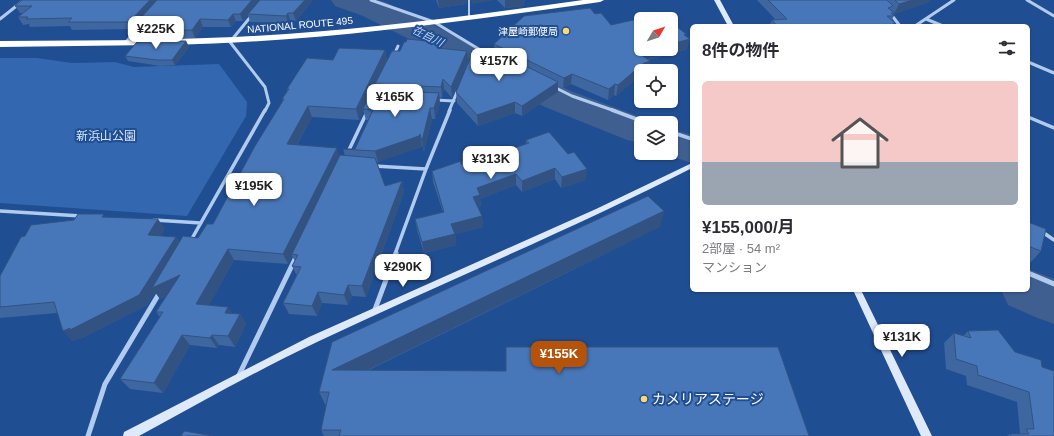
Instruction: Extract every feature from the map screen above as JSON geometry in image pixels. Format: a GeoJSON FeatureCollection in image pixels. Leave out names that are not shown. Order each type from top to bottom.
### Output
{"type":"FeatureCollection","features":[{"type":"Feature","properties":{"kind":"highway","name":"NATIONAL ROUTE 495"},"geometry":{"type":"LineString","coordinates":[[0,44],[230,42],[308,37],[469,18],[581,1],[600,0]]}},
{"type":"Feature","properties":{"kind":"street"},"geometry":{"type":"LineString","coordinates":[[1,18],[24,0]]}},
{"type":"Feature","properties":{"kind":"street"},"geometry":{"type":"LineString","coordinates":[[371,0],[434,22],[490,55]]}},
{"type":"Feature","properties":{"kind":"street"},"geometry":{"type":"LineString","coordinates":[[717,0],[730,24]]}},
{"type":"Feature","properties":{"kind":"street"},"geometry":{"type":"LineString","coordinates":[[918,24],[954,0]]}},
{"type":"Feature","properties":{"kind":"street"},"geometry":{"type":"LineString","coordinates":[[1027,0],[1054,16]]}},
{"type":"Feature","properties":{"kind":"street"},"geometry":{"type":"LineString","coordinates":[[888,10],[898,24]]}},
{"type":"Feature","properties":{"kind":"street"},"geometry":{"type":"LineString","coordinates":[[189,243],[269,103],[265,87],[230,42],[254,12]]}},
{"type":"Feature","properties":{"kind":"street"},"geometry":{"type":"LineString","coordinates":[[926,19],[938,24]]}},
{"type":"Feature","properties":{"kind":"street"},"geometry":{"type":"LineString","coordinates":[[125,43],[144,21]]}},
{"type":"Feature","properties":{"kind":"street"},"geometry":{"type":"LineString","coordinates":[[392,59],[398,46]]}},
{"type":"Feature","properties":{"kind":"street"},"geometry":{"type":"LineString","coordinates":[[1030,63],[1054,73]]}},
{"type":"Feature","properties":{"kind":"street"},"geometry":{"type":"LineString","coordinates":[[552,86],[572,96],[634,118]]}},
{"type":"Feature","properties":{"kind":"street"},"geometry":{"type":"LineString","coordinates":[[374,312],[426,169],[459,88]]}},
{"type":"Feature","properties":{"kind":"street"},"geometry":{"type":"LineString","coordinates":[[430,100],[454,101]]}},
{"type":"Feature","properties":{"kind":"street"},"geometry":{"type":"LineString","coordinates":[[345,157],[371,104]]}},
{"type":"Feature","properties":{"kind":"street"},"geometry":{"type":"LineString","coordinates":[[1030,118],[1054,128]]}},
{"type":"Feature","properties":{"kind":"street"},"geometry":{"type":"LineString","coordinates":[[678,134],[690,138]]}},
{"type":"Feature","properties":{"kind":"street"},"geometry":{"type":"LineString","coordinates":[[373,166],[426,169]]}},
{"type":"Feature","properties":{"kind":"street"},"geometry":{"type":"LineString","coordinates":[[128,436],[312,340],[549,234],[658,183],[690,166]]}},
{"type":"Feature","properties":{"kind":"street"},"geometry":{"type":"LineString","coordinates":[[0,211],[85,216]]}},
{"type":"Feature","properties":{"kind":"street"},"geometry":{"type":"LineString","coordinates":[[147,220],[201,223]]}},
{"type":"Feature","properties":{"kind":"street"},"geometry":{"type":"LineString","coordinates":[[1034,226],[1054,240]]}},
{"type":"Feature","properties":{"kind":"street"},"geometry":{"type":"LineString","coordinates":[[237,379],[298,254]]}},
{"type":"Feature","properties":{"kind":"street"},"geometry":{"type":"LineString","coordinates":[[1030,274],[1054,284]]}},
{"type":"Feature","properties":{"kind":"street"},"geometry":{"type":"LineString","coordinates":[[88,436],[105,384],[161,290]]}},
{"type":"Feature","properties":{"kind":"street"},"geometry":{"type":"LineString","coordinates":[[858,292],[927,436]]}},
{"type":"Feature","properties":{"kind":"lane"},"geometry":{"type":"LineString","coordinates":[[468,0],[469,18]]}},
{"type":"Feature","properties":{"kind":"green space","name":"新浜山公園"},"geometry":{"type":"Polygon","coordinates":[[[0,58],[37,58],[72,63],[115,62],[134,67],[219,64],[247,102],[246,116],[187,216],[0,203],[0,58]]]}},
{"type":"Feature","properties":{"kind":"building"},"geometry":{"type":"Polygon","coordinates":[[[22,0],[150,0],[129,22],[68,22],[72,18],[26,19],[28,17],[18,17],[32,6],[15,6],[22,0]]]}},
{"type":"Feature","properties":{"kind":"building"},"geometry":{"type":"Polygon","coordinates":[[[157,0],[252,0],[240,14],[233,14],[228,20],[200,19],[192,30],[144,31],[151,22],[137,22],[157,0]]]}},
{"type":"Feature","properties":{"kind":"building"},"geometry":{"type":"Polygon","coordinates":[[[260,0],[305,0],[293,13],[288,13],[286,16],[248,14],[260,0]]]}},
{"type":"Feature","properties":{"kind":"building"},"geometry":{"type":"Polygon","coordinates":[[[768,0],[887,0],[893,6],[888,8],[895,13],[891,13],[894,16],[887,16],[895,23],[893,24],[775,24],[772,20],[787,19],[768,0]]]}},
{"type":"Feature","properties":{"kind":"building"},"geometry":{"type":"Polygon","coordinates":[[[895,0],[913,0],[899,4],[895,0]]]}},
{"type":"Feature","properties":{"kind":"building"},"geometry":{"type":"Polygon","coordinates":[[[590,8],[595,14],[601,13],[611,25],[634,20],[634,56],[643,56],[650,61],[643,64],[634,64],[634,71],[618,85],[615,84],[609,89],[572,74],[564,78],[494,44],[524,16],[590,8]]]}},
{"type":"Feature","properties":{"kind":"building"},"geometry":{"type":"Polygon","coordinates":[[[678,28],[686,34],[684,35],[690,39],[678,42],[678,28]]]}},
{"type":"Feature","properties":{"kind":"building"},"geometry":{"type":"Polygon","coordinates":[[[407,39],[438,42],[436,44],[439,45],[437,48],[467,51],[451,87],[443,79],[441,87],[375,84],[392,51],[400,51],[407,39]]]}},
{"type":"Feature","properties":{"kind":"building"},"geometry":{"type":"Polygon","coordinates":[[[186,41],[172,60],[157,60],[125,56],[137,42],[186,41]]]}},
{"type":"Feature","properties":{"kind":"building"},"geometry":{"type":"Polygon","coordinates":[[[339,48],[385,50],[356,109],[308,106],[287,144],[337,148],[283,254],[228,249],[196,304],[228,307],[225,313],[240,314],[228,336],[212,335],[210,338],[182,335],[154,383],[120,379],[163,312],[156,312],[180,275],[152,288],[183,236],[198,238],[207,224],[213,224],[255,146],[284,99],[282,99],[289,89],[287,89],[307,58],[333,60],[339,48]]]}},
{"type":"Feature","properties":{"kind":"building"},"geometry":{"type":"Polygon","coordinates":[[[489,48],[558,82],[522,106],[515,102],[477,115],[456,92],[472,51],[485,52],[489,48]]]}},
{"type":"Feature","properties":{"kind":"building"},"geometry":{"type":"Polygon","coordinates":[[[372,90],[439,93],[434,108],[430,108],[422,141],[420,134],[419,136],[375,151],[343,149],[355,149],[373,110],[363,109],[372,90]]]}},
{"type":"Feature","properties":{"kind":"building"},"geometry":{"type":"Polygon","coordinates":[[[549,132],[568,154],[574,152],[587,169],[562,177],[555,168],[522,181],[516,174],[477,188],[480,195],[473,197],[482,216],[451,224],[455,234],[422,242],[415,219],[444,212],[432,171],[461,161],[461,164],[482,159],[529,143],[526,140],[549,132]]]}},
{"type":"Feature","properties":{"kind":"building"},"geometry":{"type":"Polygon","coordinates":[[[340,155],[375,158],[385,186],[402,181],[362,286],[348,285],[344,295],[318,292],[312,306],[283,303],[301,267],[292,266],[298,255],[292,254],[340,155]]]}},
{"type":"Feature","properties":{"kind":"building"},"geometry":{"type":"Polygon","coordinates":[[[648,196],[664,211],[332,370],[506,371],[506,347],[778,347],[809,436],[339,436],[341,430],[321,430],[329,392],[319,392],[332,342],[648,196]]]}},
{"type":"Feature","properties":{"kind":"building"},"geometry":{"type":"Polygon","coordinates":[[[78,214],[104,214],[102,217],[158,219],[148,235],[176,237],[139,295],[70,330],[70,328],[63,331],[54,302],[0,307],[0,276],[21,237],[25,236],[31,225],[74,220],[78,214]]]}},
{"type":"Feature","properties":{"kind":"building"},"geometry":{"type":"Polygon","coordinates":[[[1030,223],[1046,229],[1041,251],[1030,247],[1030,223]]]}},
{"type":"Feature","properties":{"kind":"building"},"geometry":{"type":"Polygon","coordinates":[[[998,330],[1015,352],[1041,360],[1042,367],[1054,371],[1054,436],[1011,436],[1010,434],[1029,434],[1026,429],[1034,429],[1029,392],[978,375],[977,366],[956,359],[954,333],[971,338],[968,331],[998,330]]]}},
{"type":"Feature","properties":{"kind":"building"},"geometry":{"type":"Polygon","coordinates":[[[184,431],[213,436],[181,436],[184,431]]]}},
{"type":"Feature","properties":{"kind":"waterway","name":"在自川"},"geometry":{"type":"LineString","coordinates":[[346,0],[374,9],[558,99],[634,128]]}},
{"type":"Feature","properties":{"kind":"waterway","name":"在自川"},"geometry":{"type":"LineString","coordinates":[[678,145],[690,149]]}},
{"type":"Feature","properties":{"kind":"waterway","name":"在自川"},"geometry":{"type":"LineString","coordinates":[[1030,291],[1054,302]]}},
{"type":"Feature","properties":{"kind":"place","name":"津屋崎郵便局"},"geometry":{"type":"Point","coordinates":[566,31]}},
{"type":"Feature","properties":{"kind":"place","name":"カメリアステージ"},"geometry":{"type":"Point","coordinates":[644,399]}}]}
